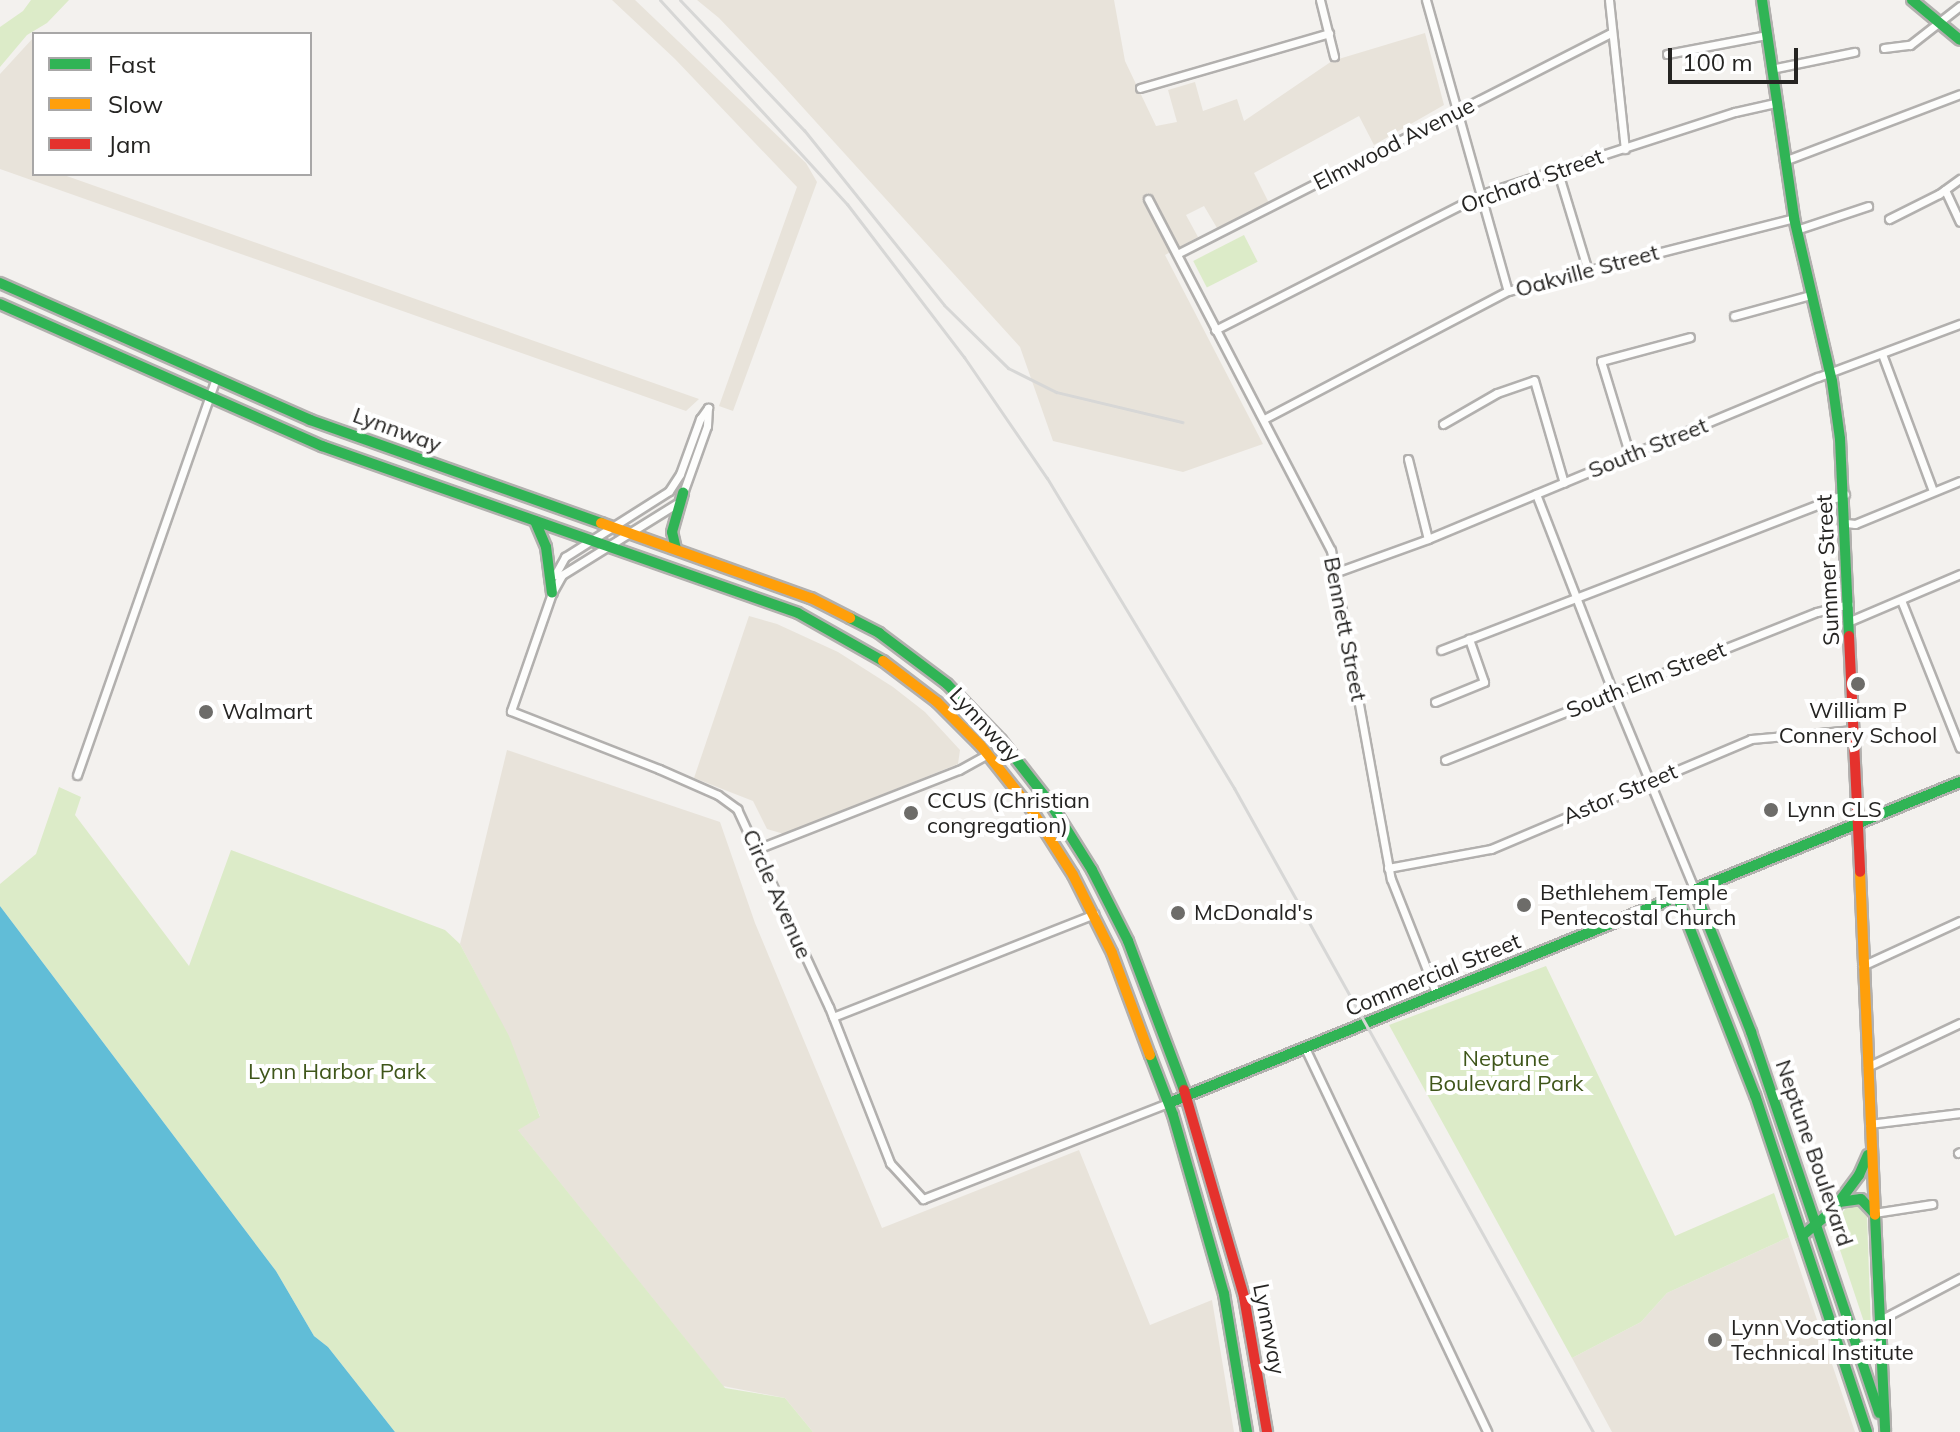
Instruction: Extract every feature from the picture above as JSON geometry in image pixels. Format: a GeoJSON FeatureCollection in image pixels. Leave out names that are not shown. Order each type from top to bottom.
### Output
{"type":"FeatureCollection","features":[{"type":"Feature","properties":{"kind":"main road","name":"Summer Street"},"geometry":{"type":"LineString","coordinates":[[1762,0],[1796,230],[1838,416],[1845,494],[1862,966],[1885,1432]]}},
{"type":"Feature","properties":{"kind":"main road"},"geometry":{"type":"LineString","coordinates":[[1912,0],[1960,40]]}},
{"type":"Feature","properties":{"kind":"main road","name":"Lynnway"},"geometry":{"type":"LineString","coordinates":[[0,283],[215,381],[348,434],[796,592],[861,623],[922,663],[981,717],[1041,790],[1092,870],[1131,950],[1187,1096],[1236,1265],[1267,1432]]}},
{"type":"Feature","properties":{"kind":"main road","name":"Lynnway"},"geometry":{"type":"LineString","coordinates":[[0,304],[209,399],[332,450],[790,610],[847,637],[925,691],[988,754],[1048,834],[1094,914],[1169,1103],[1217,1264],[1247,1432]]}},
{"type":"Feature","properties":{"kind":"main road"},"geometry":{"type":"LineString","coordinates":[[676,549],[672,532],[683,493]]}},
{"type":"Feature","properties":{"kind":"main road"},"geometry":{"type":"LineString","coordinates":[[535,521],[546,547],[552,593]]}},
{"type":"Feature","properties":{"kind":"main road","name":"Commercial Street"},"geometry":{"type":"LineString","coordinates":[[1187,1096],[1960,782]]}},
{"type":"Feature","properties":{"kind":"main road","name":"Neptune Boulevard"},"geometry":{"type":"LineString","coordinates":[[1695,891],[1751,1032],[1885,1432]]}},
{"type":"Feature","properties":{"kind":"main road","name":"Neptune Boulevard"},"geometry":{"type":"LineString","coordinates":[[1678,898],[1736,1044],[1867,1432]]}},
{"type":"Feature","properties":{"kind":"main road"},"geometry":{"type":"LineString","coordinates":[[1169,1103],[1187,1096]]}},
{"type":"Feature","properties":{"kind":"main road","name":"Summer Street"},"geometry":{"type":"LineString","coordinates":[[1802,1236],[1818,1226],[1839,1202],[1863,1167],[1870,1145]]}},
{"type":"Feature","properties":{"kind":"main road"},"geometry":{"type":"LineString","coordinates":[[1839,1202],[1861,1199],[1874,1213]]}},
{"type":"Feature","properties":{"kind":"street"},"geometry":{"type":"LineString","coordinates":[[1320,0],[1334,56]]}},
{"type":"Feature","properties":{"kind":"street"},"geometry":{"type":"LineString","coordinates":[[1426,0],[1508,291]]}},
{"type":"Feature","properties":{"kind":"street"},"geometry":{"type":"LineString","coordinates":[[1609,0],[1625,149]]}},
{"type":"Feature","properties":{"kind":"street"},"geometry":{"type":"LineString","coordinates":[[1884,48],[1897,44],[1909,46],[1960,6]]}},
{"type":"Feature","properties":{"kind":"street"},"geometry":{"type":"LineString","coordinates":[[1140,88],[1329,33]]}},
{"type":"Feature","properties":{"kind":"street","name":"Elmwood Avenue"},"geometry":{"type":"LineString","coordinates":[[1177,254],[1611,33]]}},
{"type":"Feature","properties":{"kind":"street"},"geometry":{"type":"LineString","coordinates":[[1667,54],[1767,35]]}},
{"type":"Feature","properties":{"kind":"street"},"geometry":{"type":"LineString","coordinates":[[1771,69],[1854,52]]}},
{"type":"Feature","properties":{"kind":"street"},"geometry":{"type":"LineString","coordinates":[[1784,161],[1960,94]]}},
{"type":"Feature","properties":{"kind":"street","name":"Orchard Street"},"geometry":{"type":"LineString","coordinates":[[1215,330],[1482,194],[1735,112],[1775,103]]}},
{"type":"Feature","properties":{"kind":"street"},"geometry":{"type":"LineString","coordinates":[[1557,169],[1588,271]]}},
{"type":"Feature","properties":{"kind":"street"},"geometry":{"type":"LineString","coordinates":[[1889,219],[1960,179]]}},
{"type":"Feature","properties":{"kind":"street"},"geometry":{"type":"LineString","coordinates":[[1945,190],[1960,222]]}},
{"type":"Feature","properties":{"kind":"street","name":"Bennett Street"},"geometry":{"type":"LineString","coordinates":[[1148,199],[1328,542],[1337,572],[1388,868],[1397,899],[1437,995]]}},
{"type":"Feature","properties":{"kind":"street"},"geometry":{"type":"LineString","coordinates":[[1796,230],[1868,206]]}},
{"type":"Feature","properties":{"kind":"street","name":"Oakville Street"},"geometry":{"type":"LineString","coordinates":[[1264,419],[1508,291],[1794,218]]}},
{"type":"Feature","properties":{"kind":"street"},"geometry":{"type":"LineString","coordinates":[[1734,316],[1811,295]]}},
{"type":"Feature","properties":{"kind":"street","name":"South Street"},"geometry":{"type":"LineString","coordinates":[[1337,572],[1428,539],[1830,373],[1960,324]]}},
{"type":"Feature","properties":{"kind":"street"},"geometry":{"type":"LineString","coordinates":[[1630,456],[1601,361],[1690,337]]}},
{"type":"Feature","properties":{"kind":"street"},"geometry":{"type":"LineString","coordinates":[[1882,354],[1933,491]]}},
{"type":"Feature","properties":{"kind":"street"},"geometry":{"type":"LineString","coordinates":[[1443,424],[1505,389],[1534,380],[1564,483]]}},
{"type":"Feature","properties":{"kind":"street"},"geometry":{"type":"LineString","coordinates":[[77,775],[215,381]]}},
{"type":"Feature","properties":{"kind":"street"},"geometry":{"type":"LineString","coordinates":[[708,408],[707,426],[683,493],[669,510],[569,568],[552,593],[559,562],[672,488],[700,419],[708,408]]}},
{"type":"Feature","properties":{"kind":"street"},"geometry":{"type":"LineString","coordinates":[[1408,459],[1428,539]]}},
{"type":"Feature","properties":{"kind":"street"},"geometry":{"type":"LineString","coordinates":[[1846,523],[1852,525],[1960,481]]}},
{"type":"Feature","properties":{"kind":"street"},"geometry":{"type":"LineString","coordinates":[[1536,494],[1613,693],[1695,891]]}},
{"type":"Feature","properties":{"kind":"street"},"geometry":{"type":"LineString","coordinates":[[1441,650],[1576,595],[1845,494]]}},
{"type":"Feature","properties":{"kind":"street"},"geometry":{"type":"LineString","coordinates":[[1850,621],[1960,574]]}},
{"type":"Feature","properties":{"kind":"street","name":"Circle Avenue"},"geometry":{"type":"LineString","coordinates":[[552,593],[511,711],[646,763],[725,799],[741,814],[833,1017],[890,1163],[923,1199],[1169,1103]]}},
{"type":"Feature","properties":{"kind":"street"},"geometry":{"type":"LineString","coordinates":[[1901,600],[1960,748]]}},
{"type":"Feature","properties":{"kind":"street","name":"South Elm Street"},"geometry":{"type":"LineString","coordinates":[[1445,760],[1817,612],[1849,604]]}},
{"type":"Feature","properties":{"kind":"street"},"geometry":{"type":"LineString","coordinates":[[1435,702],[1484,682],[1469,639]]}},
{"type":"Feature","properties":{"kind":"street","name":"Astor Street"},"geometry":{"type":"LineString","coordinates":[[1388,868],[1491,849],[1751,739],[1854,730]]}},
{"type":"Feature","properties":{"kind":"street"},"geometry":{"type":"LineString","coordinates":[[757,849],[966,767],[988,754]]}},
{"type":"Feature","properties":{"kind":"street"},"geometry":{"type":"LineString","coordinates":[[833,1017],[1094,914]]}},
{"type":"Feature","properties":{"kind":"street"},"geometry":{"type":"LineString","coordinates":[[1862,966],[1960,921]]}},
{"type":"Feature","properties":{"kind":"street"},"geometry":{"type":"LineString","coordinates":[[1867,1067],[1960,1023]]}},
{"type":"Feature","properties":{"kind":"street"},"geometry":{"type":"LineString","coordinates":[[1305,1048],[1487,1432]]}},
{"type":"Feature","properties":{"kind":"street"},"geometry":{"type":"LineString","coordinates":[[1869,1124],[1960,1113]]}},
{"type":"Feature","properties":{"kind":"street"},"geometry":{"type":"LineString","coordinates":[[1874,1213],[1932,1204]]}},
{"type":"Feature","properties":{"kind":"street"},"geometry":{"type":"LineString","coordinates":[[1878,1321],[1960,1278]]}},
{"type":"Feature","properties":{"kind":"shaded area"},"geometry":{"type":"Polygon","coordinates":[[[612,0],[635,0],[806,163],[817,182],[733,411],[719,406],[797,187],[675,59],[612,0]]]}},
{"type":"Feature","properties":{"kind":"shaded area"},"geometry":{"type":"Polygon","coordinates":[[[697,0],[1114,0],[1125,61],[1156,126],[1177,122],[1168,90],[1195,82],[1203,111],[1237,99],[1244,121],[1332,61],[1425,33],[1444,105],[1374,145],[1359,116],[1254,173],[1269,203],[1217,228],[1204,206],[1186,215],[1198,237],[1165,255],[1263,444],[1183,472],[1053,441],[1020,347],[777,79],[719,18],[697,0]]]}},
{"type":"Feature","properties":{"kind":"shaded area"},"geometry":{"type":"Polygon","coordinates":[[[32,39],[32,176],[67,176],[699,399],[686,411],[0,169],[0,74],[32,39]]]}},
{"type":"Feature","properties":{"kind":"shaded area"},"geometry":{"type":"Polygon","coordinates":[[[749,616],[777,624],[838,652],[893,687],[925,712],[960,750],[958,764],[784,834],[767,829],[753,801],[694,778],[749,616]]]}},
{"type":"Feature","properties":{"kind":"shaded area"},"geometry":{"type":"Polygon","coordinates":[[[507,750],[720,822],[755,923],[882,1228],[1079,1150],[1150,1325],[1212,1300],[1234,1432],[813,1432],[785,1398],[723,1386],[517,1129],[540,1116],[492,1005],[460,944],[507,750]]]}},
{"type":"Feature","properties":{"kind":"shaded area","name":"Lynn Vocational Technical Institute"},"geometry":{"type":"Polygon","coordinates":[[[1789,1237],[1855,1432],[1612,1432],[1572,1358],[1641,1322],[1667,1293],[1789,1237]]]}},
{"type":"Feature","properties":{"kind":"green space"},"geometry":{"type":"Polygon","coordinates":[[[31,0],[69,0],[47,23],[27,35],[0,67],[0,27],[23,11],[31,0]]]}},
{"type":"Feature","properties":{"kind":"green space"},"geometry":{"type":"Polygon","coordinates":[[[1244,235],[1258,262],[1207,288],[1193,261],[1244,235]]]}},
{"type":"Feature","properties":{"kind":"green space","name":"Lynn Harbor Park"},"geometry":{"type":"Polygon","coordinates":[[[59,787],[81,797],[75,815],[189,966],[231,850],[445,930],[460,944],[509,1036],[540,1117],[518,1130],[725,1388],[785,1398],[813,1432],[395,1432],[328,1347],[314,1336],[276,1271],[0,906],[0,884],[36,854],[59,787]]]}},
{"type":"Feature","properties":{"kind":"green space","name":"Neptune Boulevard Park"},"geometry":{"type":"Polygon","coordinates":[[[1546,966],[1675,1236],[1774,1193],[1789,1237],[1667,1293],[1641,1322],[1572,1358],[1389,1025],[1546,966]]]}},
{"type":"Feature","properties":{"kind":"green space"},"geometry":{"type":"Polygon","coordinates":[[[1856,1205],[1867,1217],[1871,1331],[1867,1331],[1832,1226],[1846,1208],[1856,1205]]]}},
{"type":"Feature","properties":{"kind":"water"},"geometry":{"type":"Polygon","coordinates":[[[0,906],[276,1271],[314,1336],[328,1347],[395,1432],[0,1432],[0,906]]]}},
{"type":"Feature","properties":{"kind":"railway"},"geometry":{"type":"LineString","coordinates":[[660,0],[847,204],[964,357],[1047,478],[1234,788],[1593,1432]]}},
{"type":"Feature","properties":{"kind":"railway"},"geometry":{"type":"LineString","coordinates":[[680,0],[804,130],[944,305],[1008,368],[1056,392],[1182,422]]}},
{"type":"Feature","properties":{"kind":"traffic: fast"},"geometry":{"type":"LineString","coordinates":[[1762,0],[1794,218],[1832,381],[1840,439],[1849,636]]}},
{"type":"Feature","properties":{"kind":"traffic: fast"},"geometry":{"type":"LineString","coordinates":[[1912,0],[1960,40]]}},
{"type":"Feature","properties":{"kind":"traffic: fast"},"geometry":{"type":"LineString","coordinates":[[0,283],[310,420],[601,523]]}},
{"type":"Feature","properties":{"kind":"traffic: fast"},"geometry":{"type":"LineString","coordinates":[[0,304],[322,446],[798,613],[883,661]]}},
{"type":"Feature","properties":{"kind":"traffic: fast"},"geometry":{"type":"LineString","coordinates":[[676,549],[672,532],[683,493]]}},
{"type":"Feature","properties":{"kind":"traffic: fast"},"geometry":{"type":"LineString","coordinates":[[535,521],[546,547],[552,593]]}},
{"type":"Feature","properties":{"kind":"traffic: fast"},"geometry":{"type":"LineString","coordinates":[[850,618],[879,633],[947,684],[1001,740],[1050,803],[1092,870],[1128,941],[1184,1090]]}},
{"type":"Feature","properties":{"kind":"traffic: fast"},"geometry":{"type":"LineString","coordinates":[[1169,1103],[1960,782]]}},
{"type":"Feature","properties":{"kind":"traffic: fast"},"geometry":{"type":"LineString","coordinates":[[1695,891],[1751,1032],[1879,1413]]}},
{"type":"Feature","properties":{"kind":"traffic: fast"},"geometry":{"type":"LineString","coordinates":[[1678,898],[1755,1095],[1867,1432]]}},
{"type":"Feature","properties":{"kind":"traffic: fast"},"geometry":{"type":"LineString","coordinates":[[1150,1055],[1173,1115],[1224,1294],[1247,1432]]}},
{"type":"Feature","properties":{"kind":"traffic: fast"},"geometry":{"type":"LineString","coordinates":[[1802,1236],[1833,1210],[1859,1175],[1868,1155]]}},
{"type":"Feature","properties":{"kind":"traffic: fast"},"geometry":{"type":"LineString","coordinates":[[1839,1202],[1861,1199],[1874,1213]]}},
{"type":"Feature","properties":{"kind":"traffic: fast"},"geometry":{"type":"LineString","coordinates":[[1875,1215],[1885,1431]]}},
{"type":"Feature","properties":{"kind":"traffic: slow"},"geometry":{"type":"LineString","coordinates":[[601,523],[811,598],[850,618]]}},
{"type":"Feature","properties":{"kind":"traffic: slow"},"geometry":{"type":"LineString","coordinates":[[883,661],[937,702],[981,746],[1031,809],[1073,875],[1112,953],[1150,1055]]}},
{"type":"Feature","properties":{"kind":"traffic: slow"},"geometry":{"type":"LineString","coordinates":[[1860,872],[1875,1215]]}},
{"type":"Feature","properties":{"kind":"traffic: jam"},"geometry":{"type":"LineString","coordinates":[[1849,636],[1860,872]]}},
{"type":"Feature","properties":{"kind":"traffic: jam"},"geometry":{"type":"LineString","coordinates":[[1184,1090],[1244,1297],[1267,1432]]}},
{"type":"Feature","properties":{"kind":"place","name":"William P Connery School"},"geometry":{"type":"Point","coordinates":[1858,684]}},
{"type":"Feature","properties":{"kind":"place","name":"Walmart"},"geometry":{"type":"Point","coordinates":[206,712]}},
{"type":"Feature","properties":{"kind":"place","name":"Lynn CLS"},"geometry":{"type":"Point","coordinates":[1771,810]}},
{"type":"Feature","properties":{"kind":"place","name":"CCUS (Christian congregation)"},"geometry":{"type":"Point","coordinates":[911,813]}},
{"type":"Feature","properties":{"kind":"place","name":"Bethlehem Temple Pentecostal Church"},"geometry":{"type":"Point","coordinates":[1524,905]}},
{"type":"Feature","properties":{"kind":"place","name":"McDonald's"},"geometry":{"type":"Point","coordinates":[1178,913]}},
{"type":"Feature","properties":{"kind":"place","name":"Lynn Vocational Technical Institute"},"geometry":{"type":"Point","coordinates":[1715,1340]}}]}
